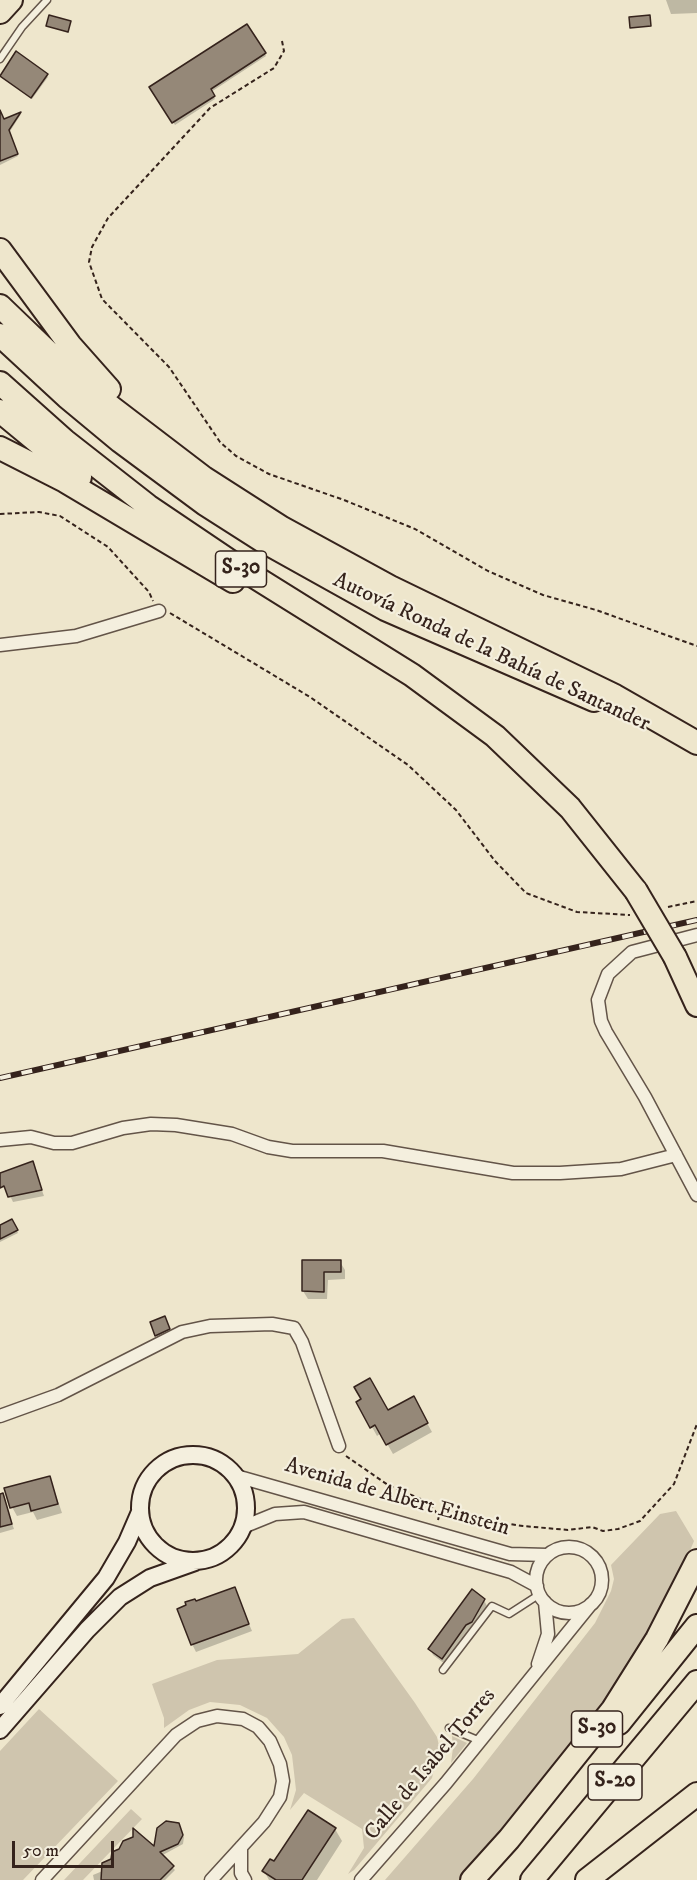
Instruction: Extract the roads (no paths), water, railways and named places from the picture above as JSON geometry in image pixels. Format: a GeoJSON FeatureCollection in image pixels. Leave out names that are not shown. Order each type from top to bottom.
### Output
{"type":"FeatureCollection","features":[{"type":"Feature","properties":{"kind":"highway"},"geometry":{"type":"LineString","coordinates":[[0,12],[11,0]]}},
{"type":"Feature","properties":{"kind":"highway"},"geometry":{"type":"LineString","coordinates":[[0,250],[87,366],[146,425],[204,478]]}},
{"type":"Feature","properties":{"kind":"highway"},"geometry":{"type":"LineString","coordinates":[[0,306],[97,395],[204,478],[338,560],[595,685],[650,714],[697,743]]}},
{"type":"Feature","properties":{"kind":"highway","name":"Autovía Ronda de la Bahía de Santander"},"geometry":{"type":"LineString","coordinates":[[0,335],[67,398],[120,441],[205,504],[283,553],[385,609],[639,720],[697,752]]}},
{"type":"Feature","properties":{"kind":"highway","name":"Autovía Ronda de la Bahía de Santander"},"geometry":{"type":"LineString","coordinates":[[0,383],[65,441],[147,506],[243,570],[412,675],[495,736],[570,808],[675,957],[697,1005]]}},
{"type":"Feature","properties":{"kind":"highway"},"geometry":{"type":"LineString","coordinates":[[0,411],[102,494],[211,567]]}},
{"type":"Feature","properties":{"kind":"highway"},"geometry":{"type":"LineString","coordinates":[[0,448],[65,481],[149,534],[211,567],[495,736]]}},
{"type":"Feature","properties":{"kind":"highway","name":"S-30"},"geometry":{"type":"LineString","coordinates":[[472,1880],[516,1830],[613,1709],[657,1640],[697,1561]]}},
{"type":"Feature","properties":{"kind":"highway","name":"S-20"},"geometry":{"type":"LineString","coordinates":[[486,1880],[608,1737],[697,1626]]}},
{"type":"Feature","properties":{"kind":"highway","name":"S-20"},"geometry":{"type":"LineString","coordinates":[[532,1880],[697,1682]]}},
{"type":"Feature","properties":{"kind":"highway"},"geometry":{"type":"LineString","coordinates":[[586,1880],[697,1794]]}},
{"type":"Feature","properties":{"kind":"main road"},"geometry":{"type":"LineString","coordinates":[[0,1706],[117,1562],[140,1512],[146,1485],[158,1468],[169,1460],[194,1455],[208,1457],[222,1463],[236,1476],[245,1498],[243,1527],[225,1550],[150,1578],[120,1598],[87,1630],[0,1730]]}},
{"type":"Feature","properties":{"kind":"main road"},"geometry":{"type":"LineString","coordinates":[[140,1512],[150,1539],[160,1550],[180,1558],[201,1560]]}},
{"type":"Feature","properties":{"kind":"street"},"geometry":{"type":"LineString","coordinates":[[0,645],[76,636],[159,611]]}},
{"type":"Feature","properties":{"kind":"street"},"geometry":{"type":"LineString","coordinates":[[697,935],[632,952],[609,974],[598,1000],[601,1021],[606,1032],[697,1195]]}},
{"type":"Feature","properties":{"kind":"street"},"geometry":{"type":"LineString","coordinates":[[0,1140],[31,1137],[43,1141],[72,1143],[123,1128],[151,1124],[176,1125],[232,1134],[267,1147],[292,1151],[383,1151],[513,1173],[621,1169],[676,1155]]}},
{"type":"Feature","properties":{"kind":"street"},"geometry":{"type":"LineString","coordinates":[[0,1416],[58,1395],[182,1332],[210,1326],[272,1324],[294,1328],[298,1335],[339,1446]]}},
{"type":"Feature","properties":{"kind":"street","name":"Avenida de Albert Einstein"},"geometry":{"type":"LineString","coordinates":[[236,1476],[520,1557],[547,1555]]}},
{"type":"Feature","properties":{"kind":"street","name":"Avenida de Albert Einstein"},"geometry":{"type":"LineString","coordinates":[[243,1527],[275,1514],[304,1512],[511,1572],[540,1594]]}},
{"type":"Feature","properties":{"kind":"street"},"geometry":{"type":"LineString","coordinates":[[571,1547],[579,1548],[593,1558],[598,1565],[602,1582],[591,1604],[576,1611],[566,1612],[540,1594],[540,1564],[547,1555],[561,1548],[571,1547]]}},
{"type":"Feature","properties":{"kind":"street","name":"Calle de Isabel Torres"},"geometry":{"type":"LineString","coordinates":[[532,1676],[542,1657],[548,1634],[540,1594]]}},
{"type":"Feature","properties":{"kind":"street","name":"Calle de Isabel Torres"},"geometry":{"type":"LineString","coordinates":[[361,1880],[480,1741],[591,1604]]}},
{"type":"Feature","properties":{"kind":"street"},"geometry":{"type":"LineString","coordinates":[[42,1880],[176,1735],[197,1721],[218,1716],[243,1719],[258,1727],[270,1741],[280,1764],[283,1780],[280,1797],[264,1822],[211,1880]]}},
{"type":"Feature","properties":{"kind":"street"},"geometry":{"type":"LineString","coordinates":[[241,1847],[241,1873],[245,1880]]}},
{"type":"Feature","properties":{"kind":"lane"},"geometry":{"type":"LineString","coordinates":[[0,59],[22,27],[47,0]]}},
{"type":"Feature","properties":{"kind":"lane"},"geometry":{"type":"LineString","coordinates":[[443,1670],[492,1606],[509,1614],[540,1594]]}},
{"type":"Feature","properties":{"kind":"lane"},"geometry":{"type":"LineString","coordinates":[[449,1728],[480,1741]]}},
{"type":"Feature","properties":{"kind":"railway"},"geometry":{"type":"LineString","coordinates":[[0,1078],[697,920]]}}]}
